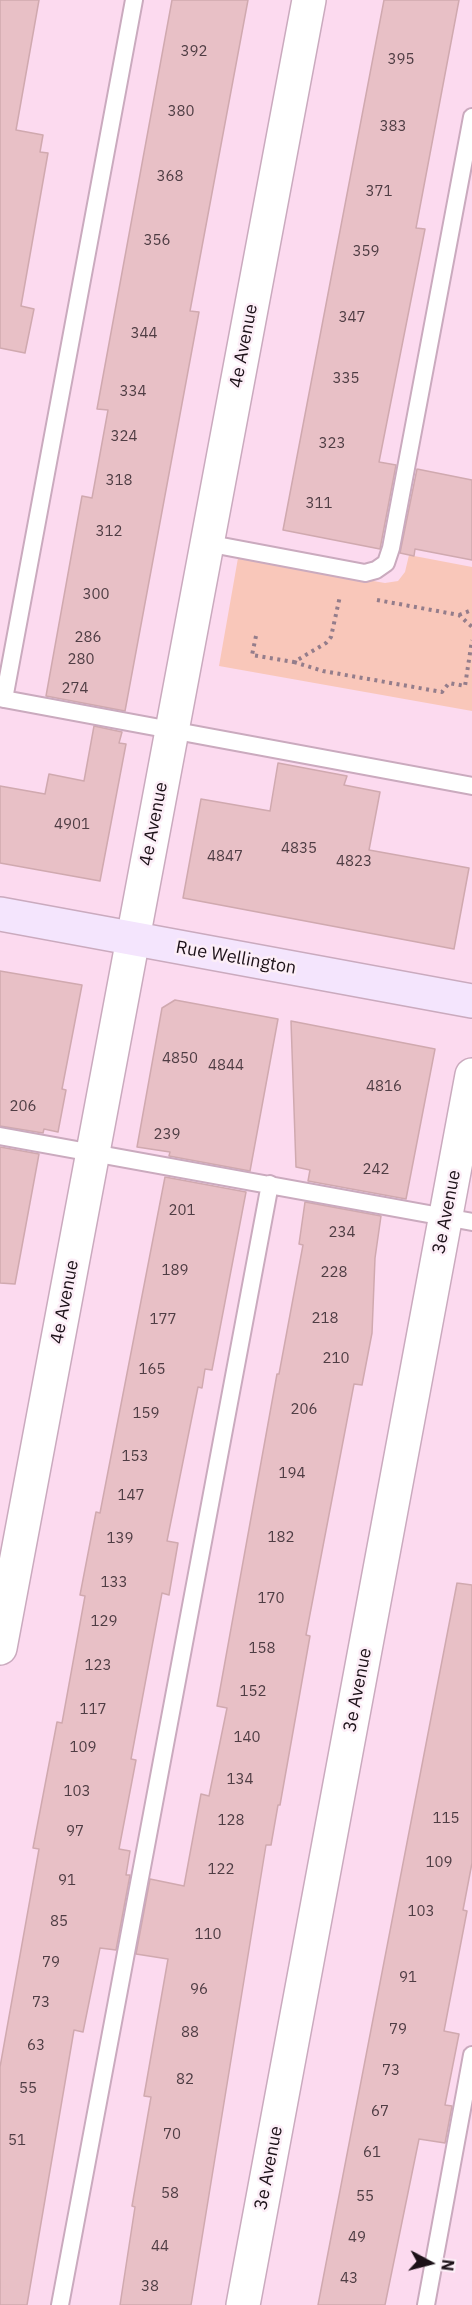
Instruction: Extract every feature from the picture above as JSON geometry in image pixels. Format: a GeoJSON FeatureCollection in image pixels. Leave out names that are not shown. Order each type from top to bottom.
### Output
{"type":"FeatureCollection","features":[{"type":"Feature","properties":{"kind":"main road","name":"Rue Wellington"},"geometry":{"type":"LineString","coordinates":[[0,914],[472,1002]]}},
{"type":"Feature","properties":{"kind":"street","name":"4e Avenue"},"geometry":{"type":"LineString","coordinates":[[0,1648],[309,0]]}},
{"type":"Feature","properties":{"kind":"street","name":"3e Avenue"},"geometry":{"type":"LineString","coordinates":[[243,2305],[459,1219],[472,1075]]}},
{"type":"Feature","properties":{"kind":"lane"},"geometry":{"type":"LineString","coordinates":[[134,0],[2,698],[171,732],[472,786]]}},
{"type":"Feature","properties":{"kind":"lane"},"geometry":{"type":"LineString","coordinates":[[207,543],[365,573],[376,570],[386,563],[392,548],[472,117]]}},
{"type":"Feature","properties":{"kind":"lane"},"geometry":{"type":"LineString","coordinates":[[0,1136],[459,1219]]}},
{"type":"Feature","properties":{"kind":"lane"},"geometry":{"type":"LineString","coordinates":[[60,2305],[270,1184]]}},
{"type":"Feature","properties":{"kind":"lane"},"geometry":{"type":"LineString","coordinates":[[426,2305],[472,2055]]}},
{"type":"Feature","properties":{"kind":"path"},"geometry":{"type":"LineString","coordinates":[[294,662],[326,643],[333,630],[340,593],[351,595]]}},
{"type":"Feature","properties":{"kind":"path"},"geometry":{"type":"LineString","coordinates":[[373,599],[459,615],[472,610]]}},
{"type":"Feature","properties":{"kind":"path"},"geometry":{"type":"LineString","coordinates":[[459,615],[472,627]]}},
{"type":"Feature","properties":{"kind":"path"},"geometry":{"type":"LineString","coordinates":[[256,636],[252,655],[294,662],[323,671],[442,692],[449,683],[465,686],[472,640]]}},
{"type":"Feature","properties":{"kind":"shaded area"},"geometry":{"type":"Polygon","coordinates":[[[409,555],[472,567],[472,711],[219,666],[238,558],[385,583],[398,581],[405,572],[409,555]]]}},
{"type":"Feature","properties":{"kind":"building"},"geometry":{"type":"Polygon","coordinates":[[[0,0],[39,0],[16,130],[43,135],[40,152],[48,153],[21,306],[34,309],[25,353],[0,348],[0,0]]]}},
{"type":"Feature","properties":{"kind":"building"},"geometry":{"type":"Polygon","coordinates":[[[172,0],[248,0],[190,311],[199,312],[125,711],[46,696],[82,496],[92,498],[108,410],[97,409],[172,0]]]}},
{"type":"Feature","properties":{"kind":"building"},"geometry":{"type":"Polygon","coordinates":[[[384,0],[459,0],[416,228],[425,229],[379,462],[396,465],[380,549],[283,530],[384,0]]]}},
{"type":"Feature","properties":{"kind":"building"},"geometry":{"type":"Polygon","coordinates":[[[417,469],[472,480],[472,560],[415,549],[414,556],[400,553],[417,469]]]}},
{"type":"Feature","properties":{"kind":"building"},"geometry":{"type":"Polygon","coordinates":[[[94,726],[122,732],[119,743],[126,744],[100,881],[0,863],[0,786],[45,794],[49,774],[84,781],[94,726]]]}},
{"type":"Feature","properties":{"kind":"building"},"geometry":{"type":"Polygon","coordinates":[[[278,763],[347,776],[344,785],[380,792],[369,850],[469,868],[454,949],[183,898],[201,799],[270,811],[278,763]]]}},
{"type":"Feature","properties":{"kind":"building"},"geometry":{"type":"Polygon","coordinates":[[[0,971],[82,985],[62,1089],[66,1090],[58,1132],[44,1129],[43,1133],[0,1126],[0,971]]]}},
{"type":"Feature","properties":{"kind":"building"},"geometry":{"type":"Polygon","coordinates":[[[175,1000],[278,1019],[250,1171],[169,1156],[170,1152],[137,1147],[162,1008],[175,1000]]]}},
{"type":"Feature","properties":{"kind":"building"},"geometry":{"type":"Polygon","coordinates":[[[291,1021],[435,1049],[406,1199],[308,1181],[310,1170],[296,1167],[291,1021]]]}},
{"type":"Feature","properties":{"kind":"building"},"geometry":{"type":"Polygon","coordinates":[[[0,1147],[39,1154],[15,1284],[0,1283],[0,1147]]]}},
{"type":"Feature","properties":{"kind":"building"},"geometry":{"type":"Polygon","coordinates":[[[165,1177],[246,1192],[212,1370],[205,1369],[202,1388],[198,1387],[167,1541],[178,1543],[169,1595],[162,1593],[131,1759],[136,1760],[119,1849],[130,1851],[126,1875],[130,1875],[116,1950],[100,1948],[83,2032],[74,2030],[27,2305],[0,2305],[0,2067],[39,1849],[33,1848],[57,1722],[62,1723],[85,1596],[80,1595],[96,1512],[100,1513],[165,1177]]]}},
{"type":"Feature","properties":{"kind":"building"},"geometry":{"type":"Polygon","coordinates":[[[305,1202],[381,1216],[375,1258],[372,1333],[362,1385],[354,1384],[306,1635],[310,1636],[280,1805],[278,1805],[271,1845],[266,1845],[191,2305],[120,2305],[135,2207],[132,2206],[151,2097],[144,2096],[168,1959],[136,1954],[150,1879],[184,1886],[201,1794],[209,1796],[227,1708],[217,1706],[277,1374],[279,1374],[303,1245],[299,1244],[305,1202]]]}},
{"type":"Feature","properties":{"kind":"building"},"geometry":{"type":"Polygon","coordinates":[[[457,1583],[472,1585],[472,1863],[463,1910],[467,1911],[444,2031],[459,2034],[445,2105],[452,2106],[445,2143],[419,2139],[385,2305],[318,2305],[457,1583]]]}}]}
